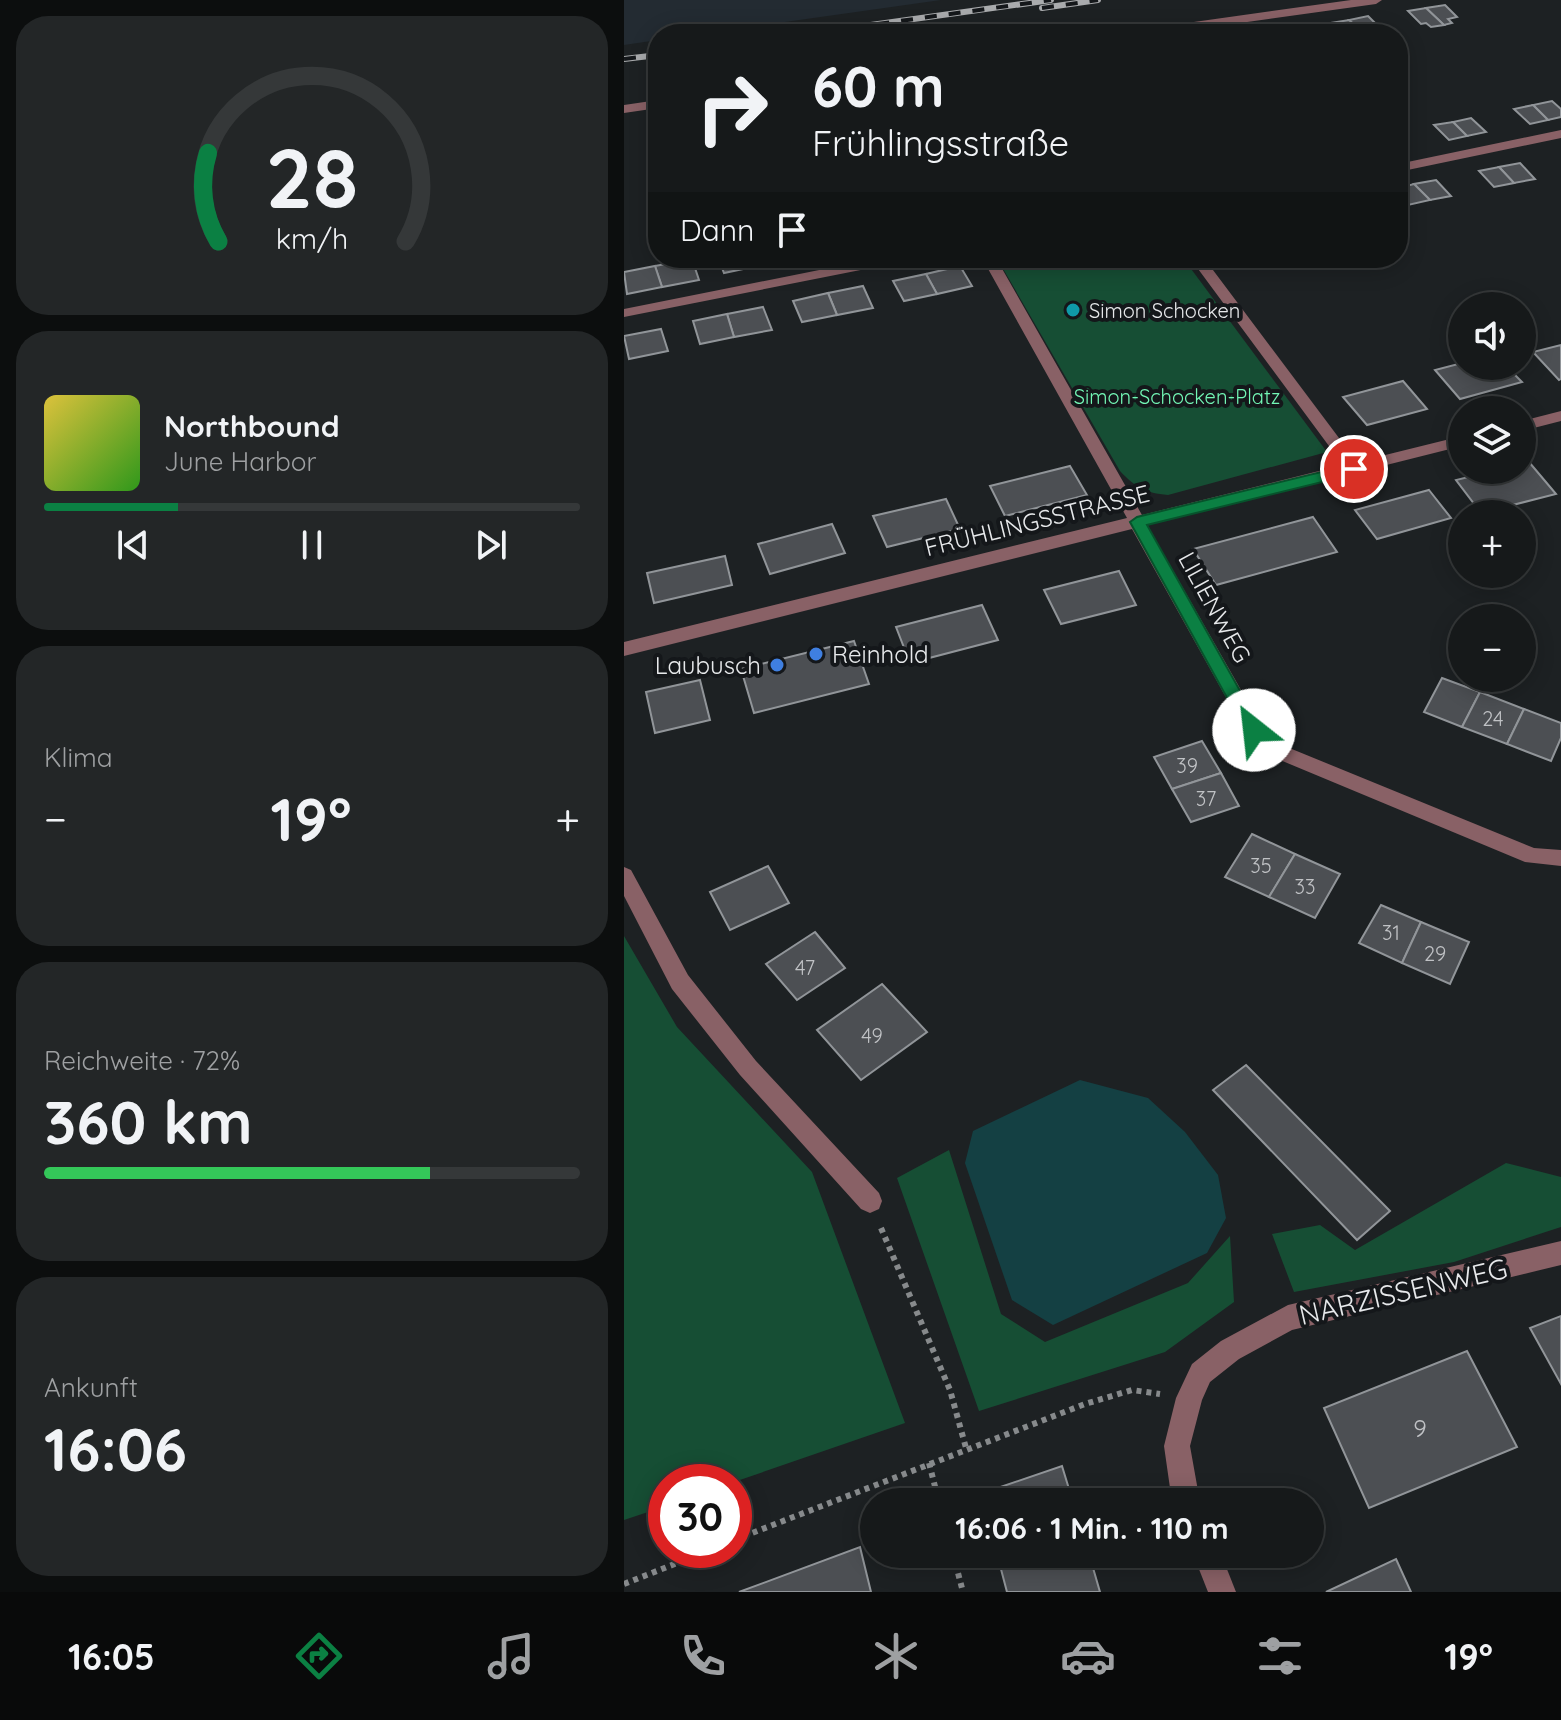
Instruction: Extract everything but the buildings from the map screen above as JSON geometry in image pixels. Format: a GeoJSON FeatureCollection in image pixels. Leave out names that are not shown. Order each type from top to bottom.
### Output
{"type":"FeatureCollection","features":[{"type":"Feature","properties":{"kind":"street"},"geometry":{"type":"LineString","coordinates":[[1207,24],[1376,0]]}},
{"type":"Feature","properties":{"kind":"street"},"geometry":{"type":"LineString","coordinates":[[624,109],[648,105]]}},
{"type":"Feature","properties":{"kind":"street"},"geometry":{"type":"LineString","coordinates":[[1408,166],[1561,134]]}},
{"type":"Feature","properties":{"kind":"street"},"geometry":{"type":"LineString","coordinates":[[624,313],[851,268]]}},
{"type":"Feature","properties":{"kind":"street","name":"LILIENWEG"},"geometry":{"type":"LineString","coordinates":[[995,268],[1254,730],[1275,750],[1532,856],[1561,858]]}},
{"type":"Feature","properties":{"kind":"street"},"geometry":{"type":"LineString","coordinates":[[1204,268],[1354,469]]}},
{"type":"Feature","properties":{"kind":"street"},"geometry":{"type":"LineString","coordinates":[[1536,422],[1561,416]]}},
{"type":"Feature","properties":{"kind":"street","name":"FRÜHLINGSSTRASSE"},"geometry":{"type":"LineString","coordinates":[[624,649],[1448,445]]}},
{"type":"Feature","properties":{"kind":"street"},"geometry":{"type":"LineString","coordinates":[[624,876],[680,982],[748,1068],[870,1201]]}},
{"type":"Feature","properties":{"kind":"street","name":"NARZISSENWEG"},"geometry":{"type":"LineString","coordinates":[[1184,1488],[1177,1446],[1189,1398],[1201,1373],[1230,1350],[1288,1318],[1561,1253]]}},
{"type":"Feature","properties":{"kind":"street"},"geometry":{"type":"LineString","coordinates":[[1213,1568],[1222,1592]]}},
{"type":"Feature","properties":{"kind":"path"},"geometry":{"type":"LineString","coordinates":[[870,1201],[950,1390],[966,1448]]}},
{"type":"Feature","properties":{"kind":"path"},"geometry":{"type":"LineString","coordinates":[[752,1533],[966,1448],[1132,1390],[1189,1398]]}},
{"type":"Feature","properties":{"kind":"path"},"geometry":{"type":"LineString","coordinates":[[929,1463],[935,1488]]}},
{"type":"Feature","properties":{"kind":"path"},"geometry":{"type":"LineString","coordinates":[[624,1584],[664,1568]]}},
{"type":"Feature","properties":{"kind":"path"},"geometry":{"type":"LineString","coordinates":[[957,1568],[963,1592]]}},
{"type":"Feature","properties":{"kind":"shaded area"},"geometry":{"type":"Polygon","coordinates":[[[624,0],[941,0],[772,24],[648,24],[648,41],[624,45],[624,0]]]}},
{"type":"Feature","properties":{"kind":"green space","name":"Simon-Schocken-Platz"},"geometry":{"type":"Polygon","coordinates":[[[1003,268],[1190,268],[1327,452],[1168,495],[1147,491],[1120,471],[1003,268]]]}},
{"type":"Feature","properties":{"kind":"green space"},"geometry":{"type":"Polygon","coordinates":[[[624,936],[677,1027],[812,1172],[905,1423],[752,1476],[752,1464],[648,1464],[648,1512],[624,1520],[624,936]]]}},
{"type":"Feature","properties":{"kind":"green space"},"geometry":{"type":"Polygon","coordinates":[[[949,1150],[1001,1314],[1045,1342],[1188,1283],[1230,1236],[1234,1302],[1165,1352],[979,1411],[897,1178],[949,1150]]]}},
{"type":"Feature","properties":{"kind":"green space"},"geometry":{"type":"Polygon","coordinates":[[[1506,1163],[1561,1177],[1561,1227],[1454,1262],[1294,1292],[1272,1234],[1320,1225],[1355,1250],[1506,1163]]]}},
{"type":"Feature","properties":{"kind":"water"},"geometry":{"type":"Polygon","coordinates":[[[1080,1080],[1148,1098],[1185,1132],[1218,1175],[1226,1218],[1207,1253],[1053,1325],[1012,1300],[965,1163],[973,1131],[1080,1080]]]}},
{"type":"Feature","properties":{"kind":"railway"},"geometry":{"type":"LineString","coordinates":[[878,24],[1051,0]]}},
{"type":"Feature","properties":{"kind":"railway"},"geometry":{"type":"LineString","coordinates":[[1042,8],[1098,0]]}},
{"type":"Feature","properties":{"kind":"railway"},"geometry":{"type":"LineString","coordinates":[[624,59],[648,56]]}},
{"type":"Feature","properties":{"kind":"place","name":"Simon Schocken"},"geometry":{"type":"Point","coordinates":[1073,310]}},
{"type":"Feature","properties":{"kind":"place","name":"Reinhold"},"geometry":{"type":"Point","coordinates":[816,654]}},
{"type":"Feature","properties":{"kind":"place","name":"Laubusch"},"geometry":{"type":"Point","coordinates":[777,665]}},
{"type":"Feature","properties":{"kind":"route"},"geometry":{"type":"LineString","coordinates":[[1254,730],[1137,522],[1354,469]]}}]}
